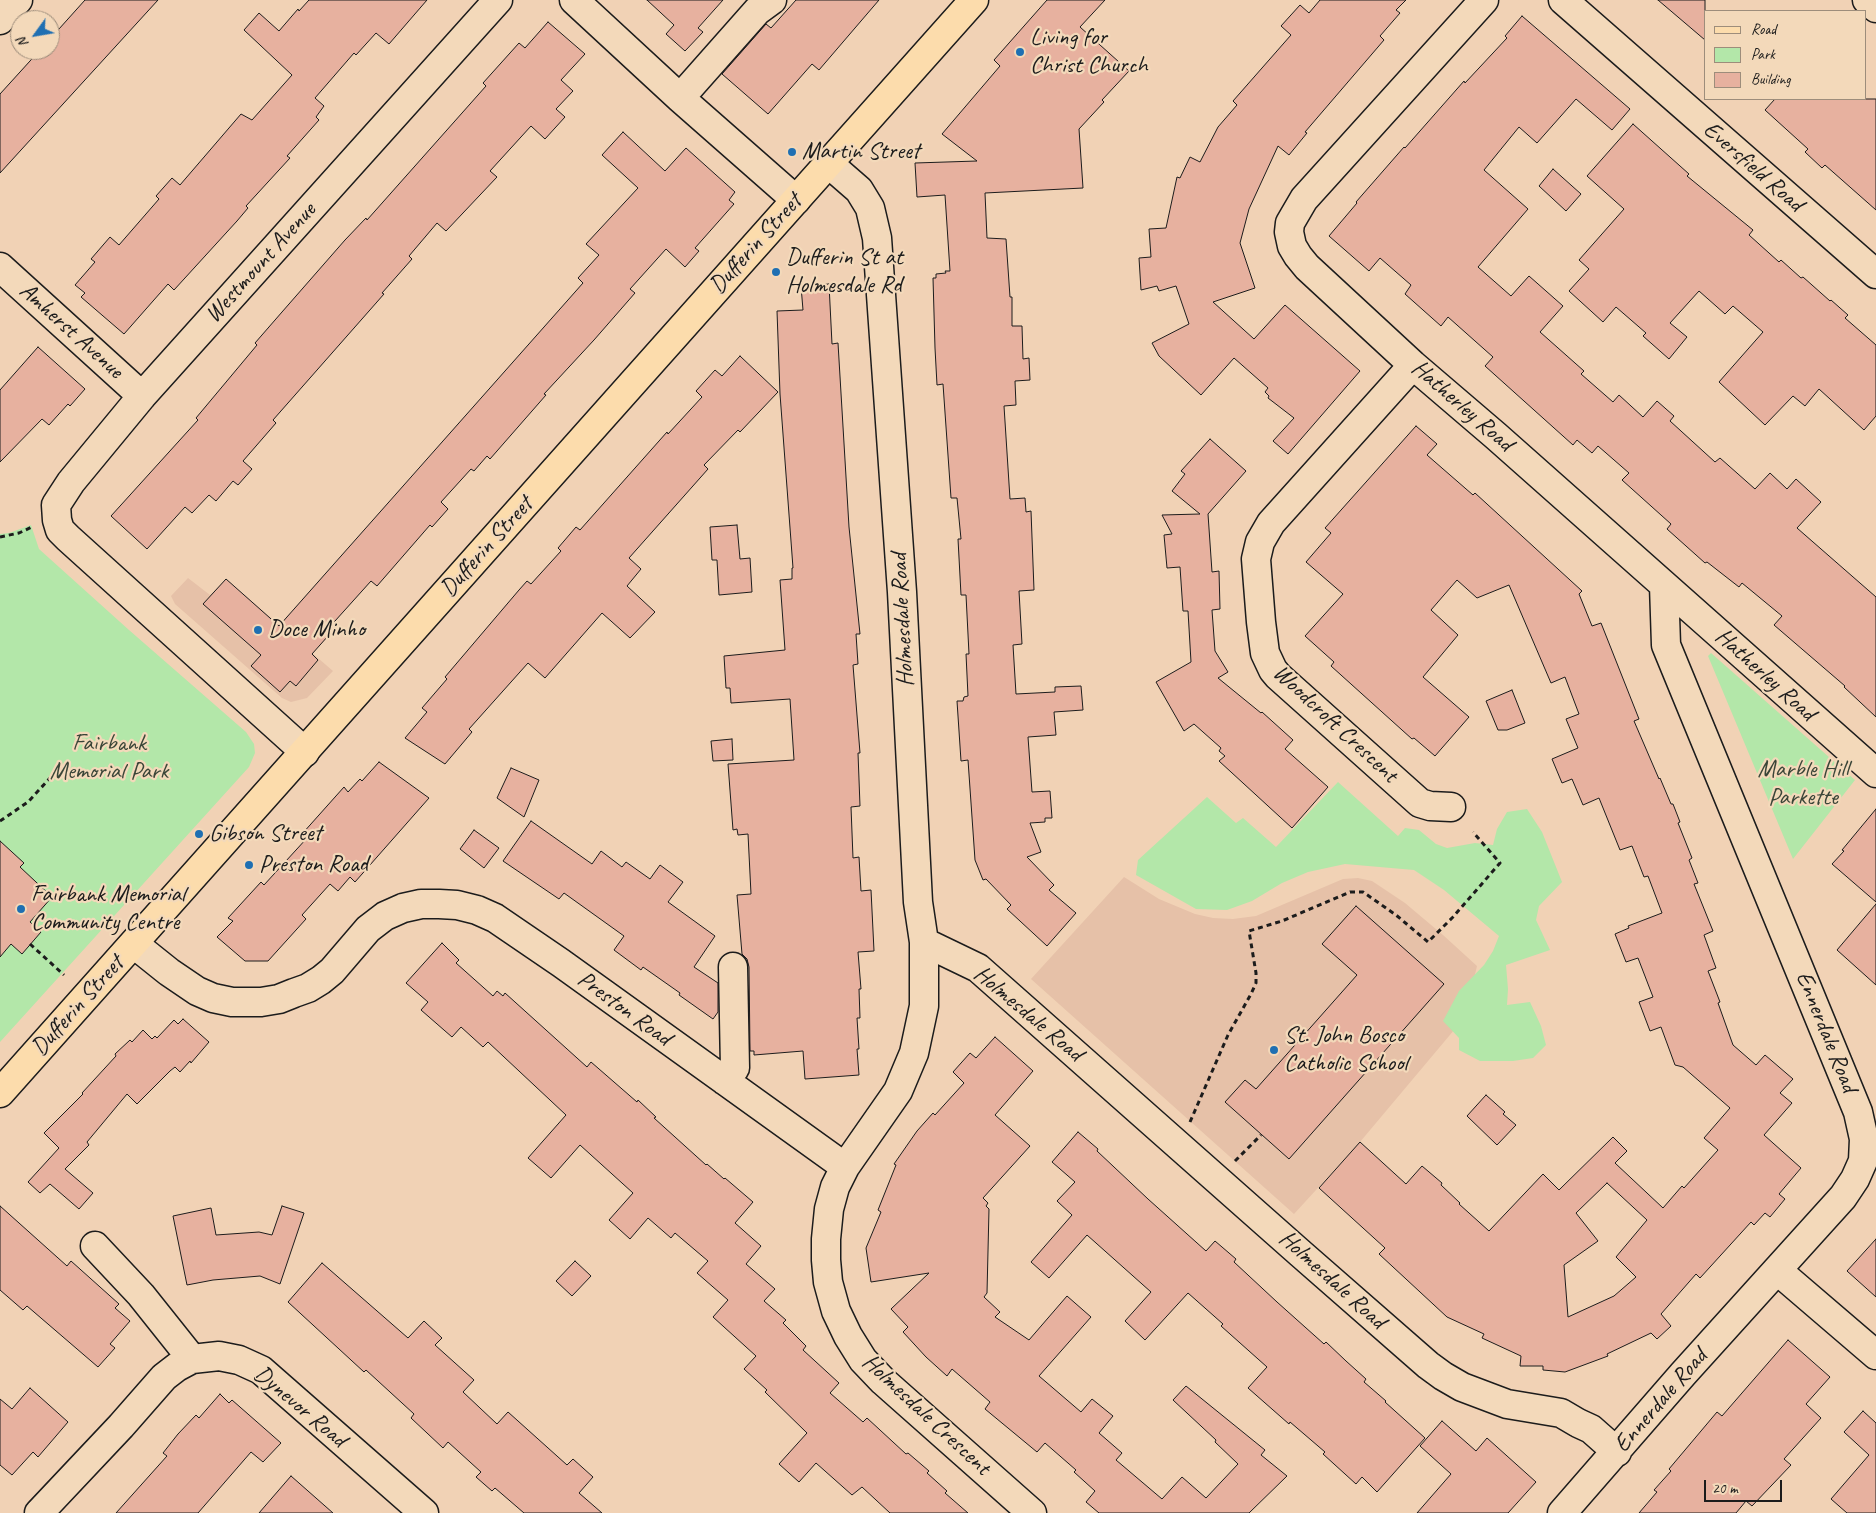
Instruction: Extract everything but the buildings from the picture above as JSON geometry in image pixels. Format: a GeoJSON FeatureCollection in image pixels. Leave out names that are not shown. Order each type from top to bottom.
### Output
{"type":"FeatureCollection","features":[{"type":"Feature","properties":{"kind":"main road","name":"Dufferin Street"},"geometry":{"type":"LineString","coordinates":[[0,1093],[974,0]]}},
{"type":"Feature","properties":{"kind":"street"},"geometry":{"type":"LineString","coordinates":[[0,20],[18,0]]}},
{"type":"Feature","properties":{"kind":"street","name":"Westmount Avenue"},"geometry":{"type":"LineString","coordinates":[[305,752],[68,538],[60,530],[56,505],[61,495],[142,396],[498,0]]}},
{"type":"Feature","properties":{"kind":"street"},"geometry":{"type":"LineString","coordinates":[[574,0],[680,98],[796,200]]}},
{"type":"Feature","properties":{"kind":"street"},"geometry":{"type":"LineString","coordinates":[[680,98],[757,11],[772,0]]}},
{"type":"Feature","properties":{"kind":"street","name":"Hatherley Road"},"geometry":{"type":"LineString","coordinates":[[1484,0],[1304,198],[1290,223],[1289,232],[1292,246],[1307,267],[1413,365],[1664,584],[1876,773]]}},
{"type":"Feature","properties":{"kind":"street","name":"Eversfield Road"},"geometry":{"type":"LineString","coordinates":[[1563,0],[1876,274]]}},
{"type":"Feature","properties":{"kind":"street"},"geometry":{"type":"LineString","coordinates":[[1867,0],[1876,8]]}},
{"type":"Feature","properties":{"kind":"street","name":"Holmesdale Road"},"geometry":{"type":"LineString","coordinates":[[828,163],[859,190],[870,208],[877,238],[902,592],[918,902],[924,942],[978,968],[1428,1365],[1462,1387],[1507,1404],[1561,1412],[1591,1429],[1617,1452]]}},
{"type":"Feature","properties":{"kind":"street","name":"Amherst Avenue"},"geometry":{"type":"LineString","coordinates":[[0,267],[142,396]]}},
{"type":"Feature","properties":{"kind":"street","name":"Woodcroft Crescent"},"geometry":{"type":"LineString","coordinates":[[1413,365],[1272,523],[1260,542],[1256,559],[1259,604],[1265,653],[1278,676],[1420,803],[1430,806],[1451,807]]}},
{"type":"Feature","properties":{"kind":"street","name":"Ennerdale Road"},"geometry":{"type":"LineString","coordinates":[[1562,1513],[1683,1374],[1843,1197],[1863,1161],[1864,1139],[1858,1112],[1666,645],[1664,584]]}},
{"type":"Feature","properties":{"kind":"street","name":"Preston Road"},"geometry":{"type":"LineString","coordinates":[[134,944],[169,972],[197,991],[213,998],[232,1002],[254,1003],[279,999],[308,988],[321,980],[332,971],[368,929],[385,916],[403,908],[421,904],[439,904],[470,909],[494,918],[510,928],[845,1167]]}},
{"type":"Feature","properties":{"kind":"street","name":"Holmesdale Crescent"},"geometry":{"type":"LineString","coordinates":[[924,942],[924,1006],[914,1053],[898,1091],[845,1167],[836,1187],[830,1209],[826,1260],[828,1282],[836,1311],[848,1336],[863,1360],[883,1381],[1032,1513]]}},
{"type":"Feature","properties":{"kind":"street"},"geometry":{"type":"LineString","coordinates":[[725,1081],[736,1068],[733,967]]}},
{"type":"Feature","properties":{"kind":"street"},"geometry":{"type":"LineString","coordinates":[[94,1246],[141,1295],[192,1359]]}},
{"type":"Feature","properties":{"kind":"street"},"geometry":{"type":"LineString","coordinates":[[1778,1270],[1876,1355]]}},
{"type":"Feature","properties":{"kind":"street","name":"Dynevor Road"},"geometry":{"type":"LineString","coordinates":[[39,1513],[164,1377],[177,1366],[192,1359],[219,1356],[239,1360],[261,1370],[424,1513]]}},
{"type":"Feature","properties":{"kind":"path"},"geometry":{"type":"LineString","coordinates":[[0,537],[19,533],[37,524]]}},
{"type":"Feature","properties":{"kind":"path"},"geometry":{"type":"LineString","coordinates":[[0,821],[28,802],[50,778],[63,759]]}},
{"type":"Feature","properties":{"kind":"path"},"geometry":{"type":"LineString","coordinates":[[1187,1125],[1228,1035],[1256,983],[1249,931],[1282,922],[1350,892],[1363,892],[1396,915],[1428,942],[1500,864],[1473,832]]}},
{"type":"Feature","properties":{"kind":"path"},"geometry":{"type":"LineString","coordinates":[[30,944],[64,975]]}},
{"type":"Feature","properties":{"kind":"path"},"geometry":{"type":"LineString","coordinates":[[1232,1165],[1261,1135]]}},
{"type":"Feature","properties":{"kind":"shaded area"},"geometry":{"type":"Polygon","coordinates":[[[188,578],[210,595],[226,579],[333,671],[307,698],[291,702],[282,698],[175,604],[171,596],[188,578]]]}},
{"type":"Feature","properties":{"kind":"shaded area","name":"St. John Bosco Catholic School"},"geometry":{"type":"Polygon","coordinates":[[[1124,877],[1159,899],[1195,914],[1213,918],[1233,919],[1256,916],[1343,879],[1358,878],[1372,881],[1405,903],[1477,966],[1465,1017],[1360,1142],[1294,1214],[1031,979],[1124,877]]]}},
{"type":"Feature","properties":{"kind":"green space","name":"Fairbank Memorial Park"},"geometry":{"type":"Polygon","coordinates":[[[31,525],[39,549],[246,732],[254,744],[255,753],[249,767],[0,1042],[0,534],[9,533],[31,525]]]}},
{"type":"Feature","properties":{"kind":"green space","name":"Marble Hill Parkette"},"geometry":{"type":"Polygon","coordinates":[[[1711,653],[1855,780],[1793,859],[1708,656],[1711,653]]]}},
{"type":"Feature","properties":{"kind":"green space"},"geometry":{"type":"Polygon","coordinates":[[[1338,782],[1398,836],[1405,828],[1419,830],[1436,844],[1447,848],[1475,843],[1493,845],[1497,829],[1507,812],[1527,809],[1542,832],[1562,882],[1539,906],[1536,920],[1550,950],[1506,965],[1507,1005],[1530,1002],[1541,1026],[1546,1045],[1533,1058],[1513,1061],[1480,1061],[1459,1050],[1459,1038],[1443,1021],[1459,991],[1484,965],[1493,951],[1499,936],[1444,890],[1414,870],[1345,864],[1308,872],[1282,883],[1252,901],[1227,910],[1196,909],[1136,875],[1138,860],[1207,797],[1236,823],[1243,818],[1276,847],[1338,782]]]}},
{"type":"Feature","properties":{"kind":"place","name":"Living for Christ Church"},"geometry":{"type":"Point","coordinates":[1020,52]}},
{"type":"Feature","properties":{"kind":"place","name":"Martin Street"},"geometry":{"type":"Point","coordinates":[792,152]}},
{"type":"Feature","properties":{"kind":"place","name":"Dufferin St at Holmesdale Rd"},"geometry":{"type":"Point","coordinates":[776,272]}},
{"type":"Feature","properties":{"kind":"place","name":"Doce Minho"},"geometry":{"type":"Point","coordinates":[258,630]}},
{"type":"Feature","properties":{"kind":"place","name":"Gibson Street"},"geometry":{"type":"Point","coordinates":[199,834]}},
{"type":"Feature","properties":{"kind":"place","name":"Preston Road"},"geometry":{"type":"Point","coordinates":[249,865]}},
{"type":"Feature","properties":{"kind":"place","name":"Fairbank Memorial Community Centre"},"geometry":{"type":"Point","coordinates":[21,909]}},
{"type":"Feature","properties":{"kind":"place","name":"St. John Bosco Catholic School"},"geometry":{"type":"Point","coordinates":[1274,1050]}}]}
